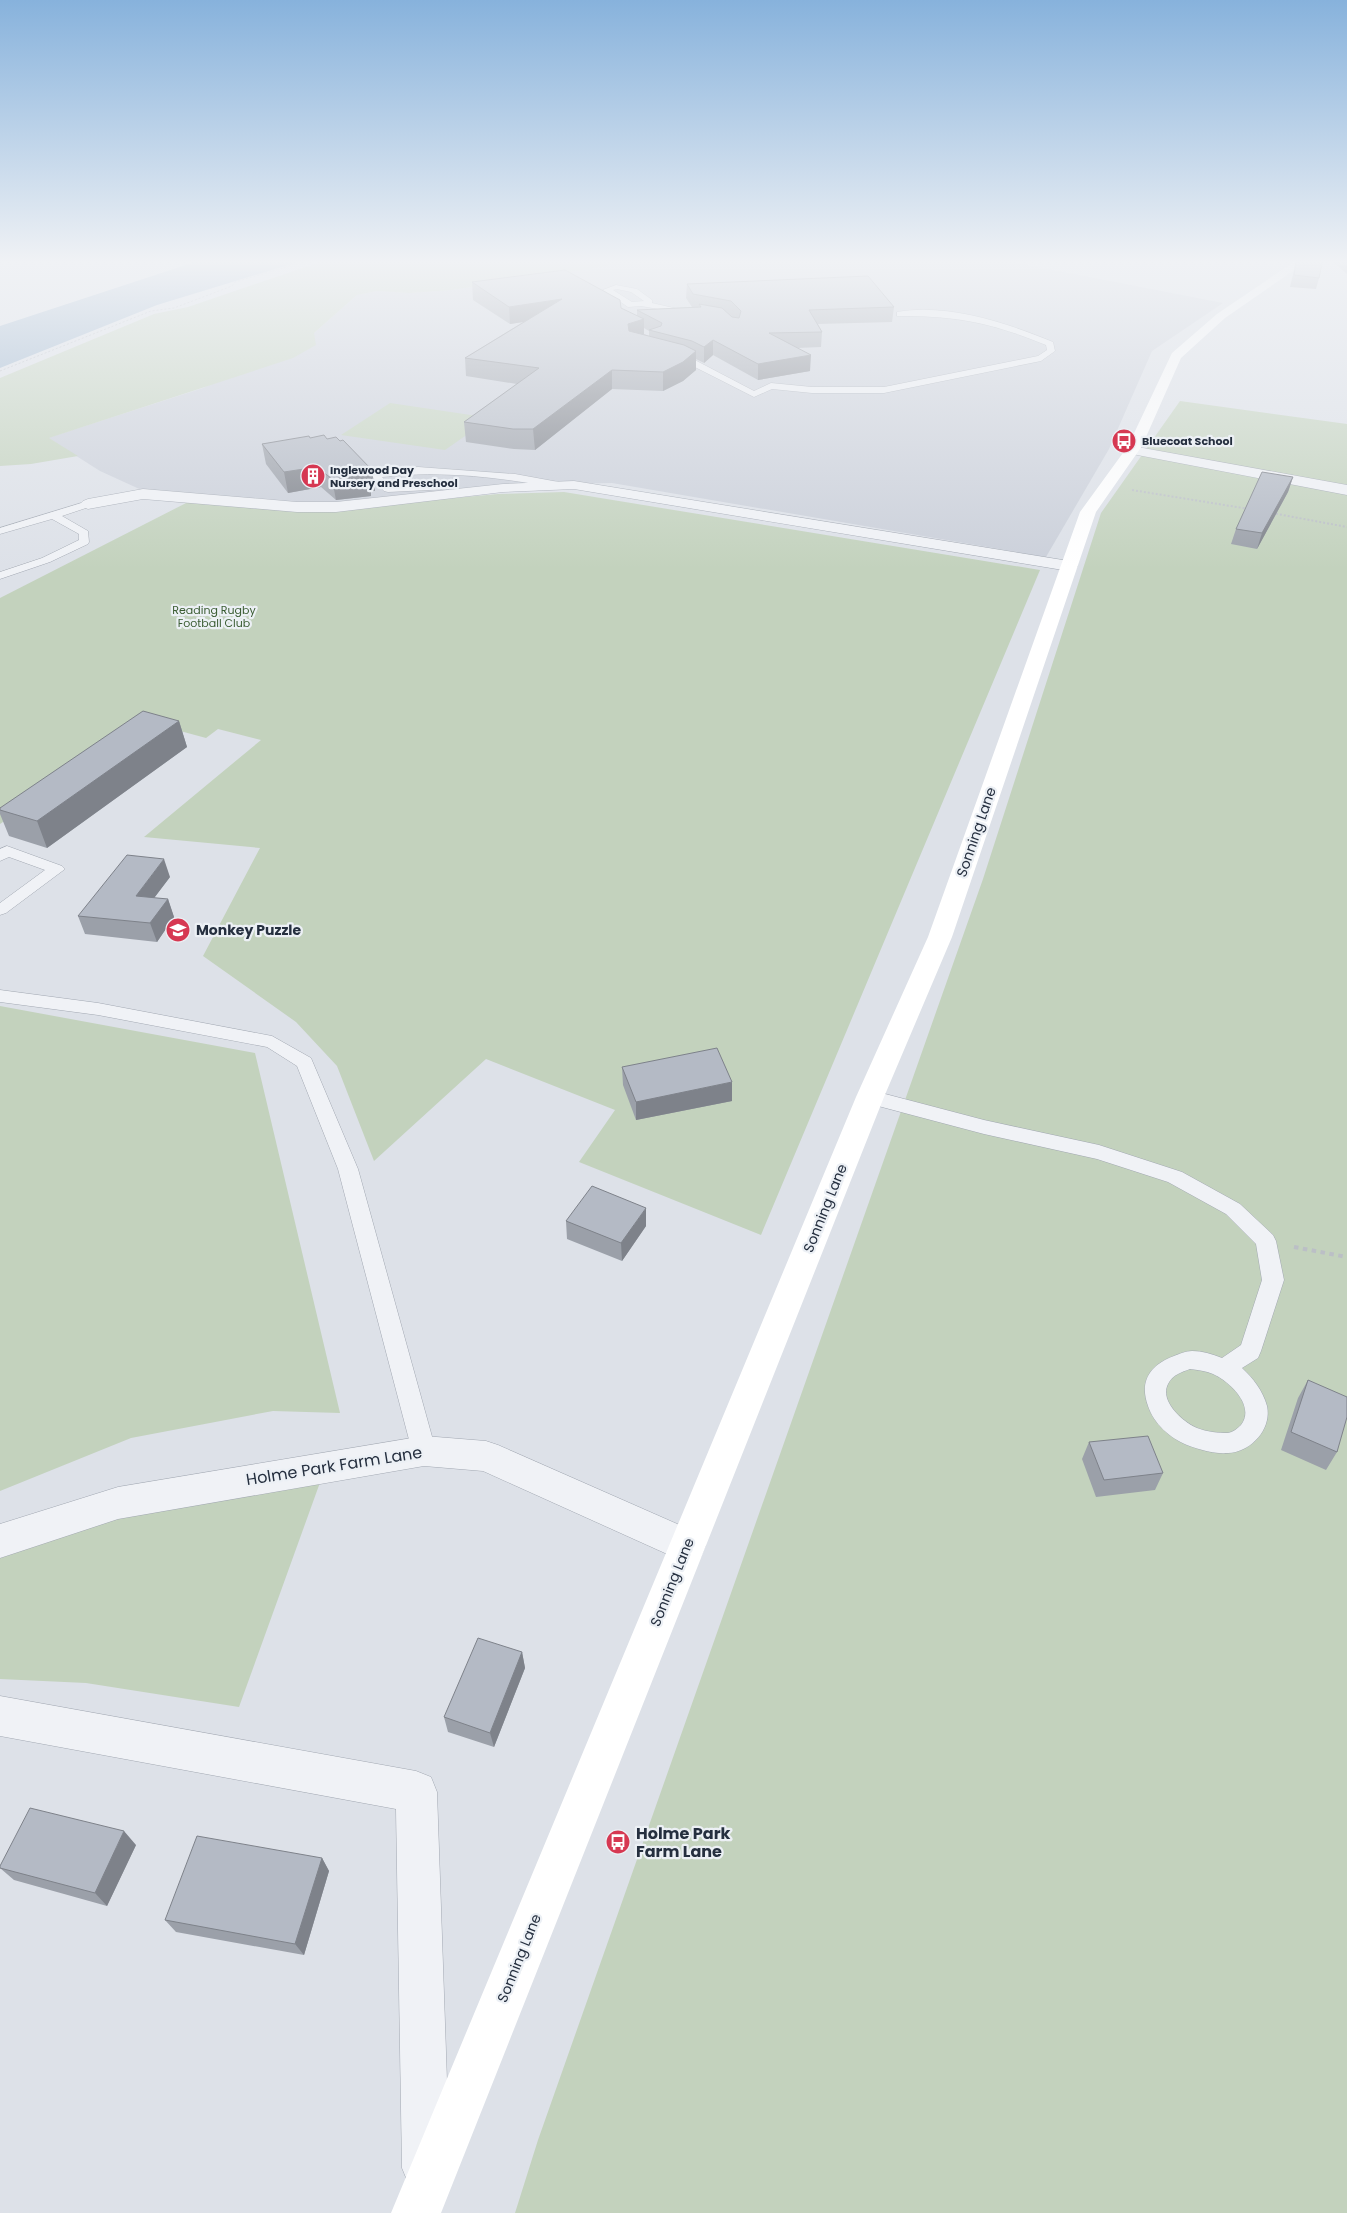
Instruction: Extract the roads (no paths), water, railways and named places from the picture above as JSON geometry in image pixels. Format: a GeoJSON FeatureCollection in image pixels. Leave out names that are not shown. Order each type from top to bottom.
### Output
{"type":"FeatureCollection","features":[{"type":"Feature","properties":{"kind":"main road","name":"Sonning Lane"},"geometry":{"type":"LineString","coordinates":[[421,2200],[870,1096],[940,937],[1088,512],[1132,450],[1173,362]]}},
{"type":"Feature","properties":{"kind":"street"},"geometry":{"type":"LineString","coordinates":[[1132,450],[1347,490]]}},
{"type":"Feature","properties":{"kind":"street"},"geometry":{"type":"LineString","coordinates":[[88,504],[143,494],[297,507],[336,506],[503,488],[564,486],[615,491],[678,503],[1069,566]]}},
{"type":"Feature","properties":{"kind":"street","name":"Holme Park Farm Lane"},"geometry":{"type":"LineString","coordinates":[[0,1541],[118,1503],[424,1451],[486,1456],[687,1546]]}},
{"type":"Feature","properties":{"kind":"street"},"geometry":{"type":"LineString","coordinates":[[0,1716],[416,1792],[421,2200]]}},
{"type":"Feature","properties":{"kind":"lane"},"geometry":{"type":"LineString","coordinates":[[692,362],[754,394],[771,386],[812,390],[884,390],[1020,362]]}},
{"type":"Feature","properties":{"kind":"lane"},"geometry":{"type":"LineString","coordinates":[[449,486],[388,489],[374,475],[418,470],[515,476],[564,486]]}},
{"type":"Feature","properties":{"kind":"lane"},"geometry":{"type":"LineString","coordinates":[[0,531],[88,504]]}},
{"type":"Feature","properties":{"kind":"lane"},"geometry":{"type":"LineString","coordinates":[[0,576],[46,560],[84,542],[84,533],[53,515]]}},
{"type":"Feature","properties":{"kind":"lane"},"geometry":{"type":"LineString","coordinates":[[0,856],[7,851],[57,868],[0,910]]}},
{"type":"Feature","properties":{"kind":"lane"},"geometry":{"type":"LineString","coordinates":[[0,996],[98,1009],[272,1042],[305,1062],[348,1169],[424,1451]]}},
{"type":"Feature","properties":{"kind":"lane"},"geometry":{"type":"LineString","coordinates":[[870,1096],[984,1127],[1099,1152],[1176,1177],[1233,1209],[1266,1242],[1273,1280],[1250,1351],[1224,1368]]}},
{"type":"Feature","properties":{"kind":"lane"},"geometry":{"type":"LineString","coordinates":[[1190,1360],[1207,1362],[1224,1368],[1243,1383],[1255,1402],[1256,1415],[1253,1427],[1245,1436],[1233,1442],[1218,1444],[1202,1442],[1184,1434],[1170,1423],[1160,1409],[1155,1394],[1157,1382],[1164,1370],[1175,1363],[1190,1360]]}},
{"type":"Feature","properties":{"kind":"water"},"geometry":{"type":"Polygon","coordinates":[[[0,362],[14,362],[0,368],[0,362]]]}},
{"type":"Feature","properties":{"kind":"place","name":"Bluecoat School"},"geometry":{"type":"Point","coordinates":[1124,441]}},
{"type":"Feature","properties":{"kind":"place","name":"Inglewood Day Nursery and Preschool"},"geometry":{"type":"Point","coordinates":[313,476]}},
{"type":"Feature","properties":{"kind":"place","name":"Monkey Puzzle"},"geometry":{"type":"Point","coordinates":[178,930]}},
{"type":"Feature","properties":{"kind":"place","name":"Holme Park Farm Lane"},"geometry":{"type":"Point","coordinates":[618,1842]}},
{"type":"Feature","properties":{"kind":"park label","name":"Reading Rugby Football Club"},"geometry":{"type":"Point","coordinates":[214,616]}}]}
